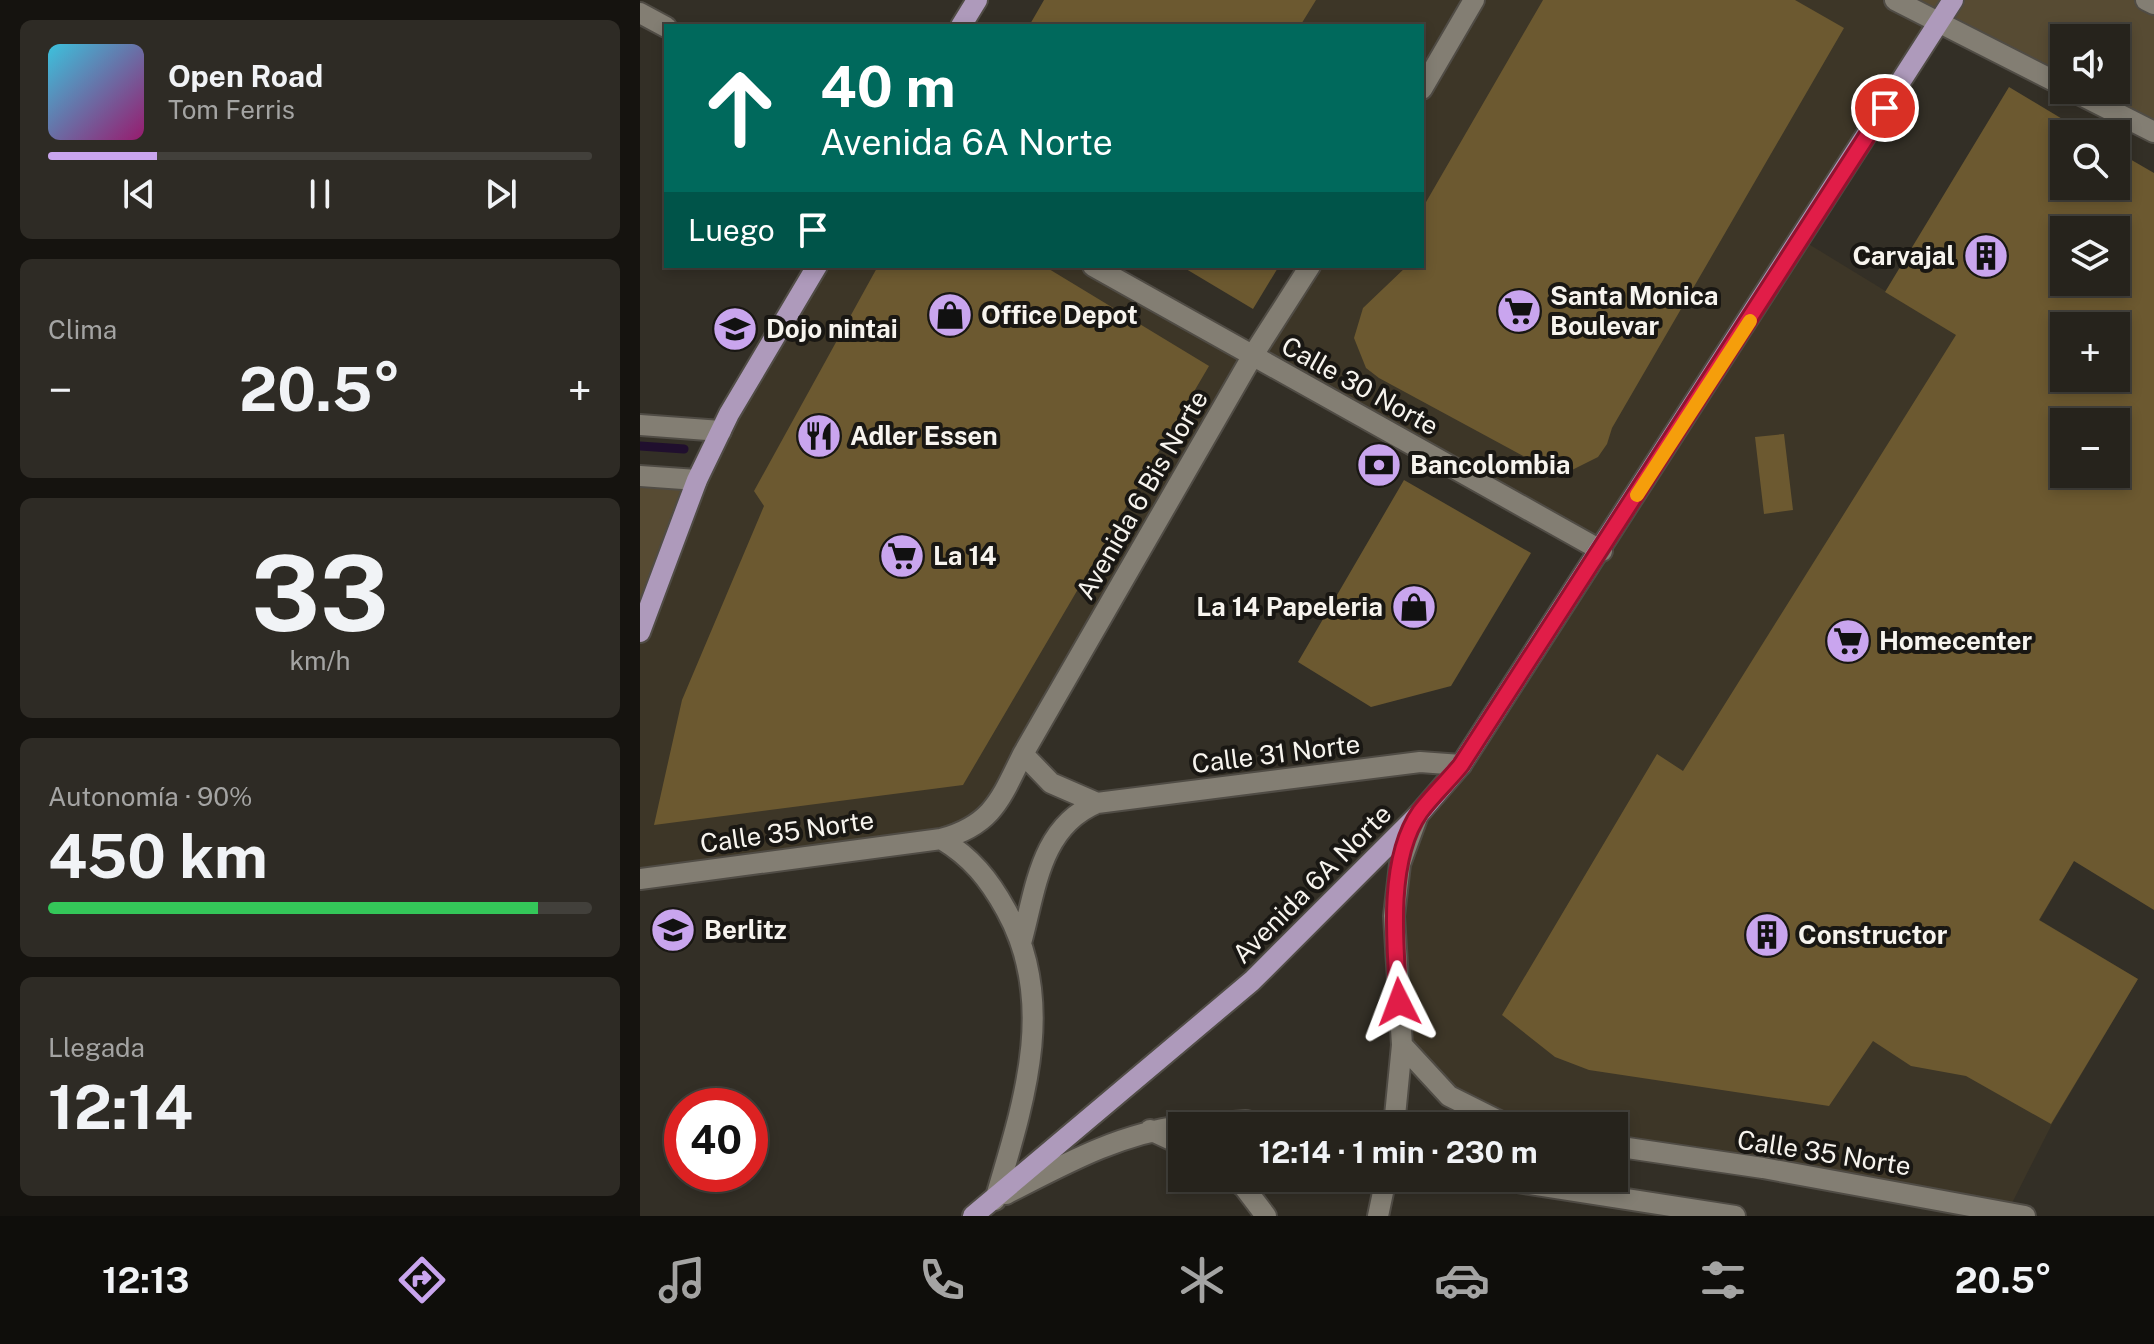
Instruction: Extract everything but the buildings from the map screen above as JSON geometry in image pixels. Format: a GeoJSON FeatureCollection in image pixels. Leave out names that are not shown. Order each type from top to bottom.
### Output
{"type":"FeatureCollection","features":[{"type":"Feature","properties":{"kind":"main road"},"geometry":{"type":"LineString","coordinates":[[962,24],[977,0]]}},
{"type":"Feature","properties":{"kind":"main road","name":"Avenida 6A Norte"},"geometry":{"type":"LineString","coordinates":[[973,1216],[1252,981],[1418,815],[1461,765],[1602,551],[1953,0]]}},
{"type":"Feature","properties":{"kind":"main road"},"geometry":{"type":"LineString","coordinates":[[640,632],[697,480],[721,431],[816,268]]}},
{"type":"Feature","properties":{"kind":"street"},"geometry":{"type":"LineString","coordinates":[[1424,86],[1474,0]]}},
{"type":"Feature","properties":{"kind":"street"},"geometry":{"type":"LineString","coordinates":[[1895,0],[2050,79]]}},
{"type":"Feature","properties":{"kind":"street"},"geometry":{"type":"LineString","coordinates":[[2146,0],[2154,4]]}},
{"type":"Feature","properties":{"kind":"street"},"geometry":{"type":"LineString","coordinates":[[645,9],[664,25]]}},
{"type":"Feature","properties":{"kind":"street"},"geometry":{"type":"LineString","coordinates":[[2099,104],[2154,132]]}},
{"type":"Feature","properties":{"kind":"street","name":"Calle 30 Norte"},"geometry":{"type":"LineString","coordinates":[[1097,268],[1602,551]]}},
{"type":"Feature","properties":{"kind":"street","name":"Avenida 6 Bis Norte"},"geometry":{"type":"LineString","coordinates":[[941,839],[964,833],[990,813],[1253,355],[1309,268]]}},
{"type":"Feature","properties":{"kind":"street"},"geometry":{"type":"LineString","coordinates":[[640,425],[721,431]]}},
{"type":"Feature","properties":{"kind":"street"},"geometry":{"type":"LineString","coordinates":[[640,476],[697,480]]}},
{"type":"Feature","properties":{"kind":"street"},"geometry":{"type":"LineString","coordinates":[[1023,754],[1051,783],[1097,803]]}},
{"type":"Feature","properties":{"kind":"street","name":"Calle 31 Norte"},"geometry":{"type":"LineString","coordinates":[[1097,803],[1420,762],[1461,765]]}},
{"type":"Feature","properties":{"kind":"street"},"geometry":{"type":"LineString","coordinates":[[1021,943],[1053,837],[1075,814],[1097,803]]}},
{"type":"Feature","properties":{"kind":"street"},"geometry":{"type":"LineString","coordinates":[[1395,1112],[1402,1045],[1394,916],[1400,864],[1418,815]]}},
{"type":"Feature","properties":{"kind":"street"},"geometry":{"type":"LineString","coordinates":[[941,839],[963,852],[985,876],[1021,943],[1033,998],[1032,1053],[1018,1124],[995,1200]]}},
{"type":"Feature","properties":{"kind":"street","name":"Calle 35 Norte"},"geometry":{"type":"LineString","coordinates":[[640,879],[941,839]]}},
{"type":"Feature","properties":{"kind":"street"},"geometry":{"type":"LineString","coordinates":[[1402,1045],[1449,1096],[1481,1112]]}},
{"type":"Feature","properties":{"kind":"street"},"geometry":{"type":"LineString","coordinates":[[995,1200],[1091,1151],[1150,1130],[1168,1128]]}},
{"type":"Feature","properties":{"kind":"street"},"geometry":{"type":"LineString","coordinates":[[1150,1130],[1168,1138]]}},
{"type":"Feature","properties":{"kind":"street","name":"Calle 35 Norte"},"geometry":{"type":"LineString","coordinates":[[1628,1148],[1763,1168],[2025,1216]]}},
{"type":"Feature","properties":{"kind":"street"},"geometry":{"type":"LineString","coordinates":[[1248,1192],[1266,1216]]}},
{"type":"Feature","properties":{"kind":"street"},"geometry":{"type":"LineString","coordinates":[[1378,1216],[1383,1192]]}},
{"type":"Feature","properties":{"kind":"street"},"geometry":{"type":"LineString","coordinates":[[1582,1192],[1735,1216]]}},
{"type":"Feature","properties":{"kind":"shaded area"},"geometry":{"type":"Polygon","coordinates":[[[1189,0],[1895,0],[1940,23],[1802,240],[2041,386],[2050,383],[2050,392],[2130,392],[2130,384],[2154,395],[2074,861],[2040,920],[2138,979],[2052,1124],[2008,1211],[1628,1148],[1628,1112],[1478,1112],[1402,1045],[1394,916],[1418,815],[1602,551],[1253,355],[981,823],[640,879],[640,632],[697,480],[816,268],[1097,268],[1252,355],[1309,268],[1424,268],[1424,24],[1231,24],[1189,0]]]}},
{"type":"Feature","properties":{"kind":"shaded area"},"geometry":{"type":"Polygon","coordinates":[[[1895,0],[2146,0],[2154,4],[2154,132],[2099,104],[2130,104],[2130,24],[2050,24],[2050,79],[1895,0]]]}},
{"type":"Feature","properties":{"kind":"shaded area"},"geometry":{"type":"Polygon","coordinates":[[[640,476],[697,480],[640,632],[640,476]]]}},
{"type":"Feature","properties":{"kind":"waterway"},"geometry":{"type":"LineString","coordinates":[[640,446],[684,449]]}},
{"type":"Feature","properties":{"kind":"slow traffic"},"geometry":{"type":"LineString","coordinates":[[1637,495],[1750,321]]}},
{"type":"Feature","properties":{"kind":"place","name":"Carvajal"},"geometry":{"type":"Point","coordinates":[1986,256]}},
{"type":"Feature","properties":{"kind":"place","name":"Santa Monica Boulevar"},"geometry":{"type":"Point","coordinates":[1519,311]}},
{"type":"Feature","properties":{"kind":"place","name":"Office Depot"},"geometry":{"type":"Point","coordinates":[950,315]}},
{"type":"Feature","properties":{"kind":"place","name":"Dojo nintai"},"geometry":{"type":"Point","coordinates":[735,329]}},
{"type":"Feature","properties":{"kind":"place","name":"Adler Essen"},"geometry":{"type":"Point","coordinates":[819,436]}},
{"type":"Feature","properties":{"kind":"place","name":"Bancolombia"},"geometry":{"type":"Point","coordinates":[1379,465]}},
{"type":"Feature","properties":{"kind":"place","name":"La 14"},"geometry":{"type":"Point","coordinates":[902,556]}},
{"type":"Feature","properties":{"kind":"place","name":"La 14 Papeleria"},"geometry":{"type":"Point","coordinates":[1414,607]}},
{"type":"Feature","properties":{"kind":"place","name":"Homecenter"},"geometry":{"type":"Point","coordinates":[1848,641]}},
{"type":"Feature","properties":{"kind":"place","name":"Berlitz"},"geometry":{"type":"Point","coordinates":[673,930]}},
{"type":"Feature","properties":{"kind":"place","name":"Constructor"},"geometry":{"type":"Point","coordinates":[1767,935]}},
{"type":"Feature","properties":{"kind":"route"},"geometry":{"type":"LineString","coordinates":[[1399,1002],[1394,916],[1400,864],[1418,815],[1461,765],[1602,551],[1885,108]]}}]}
